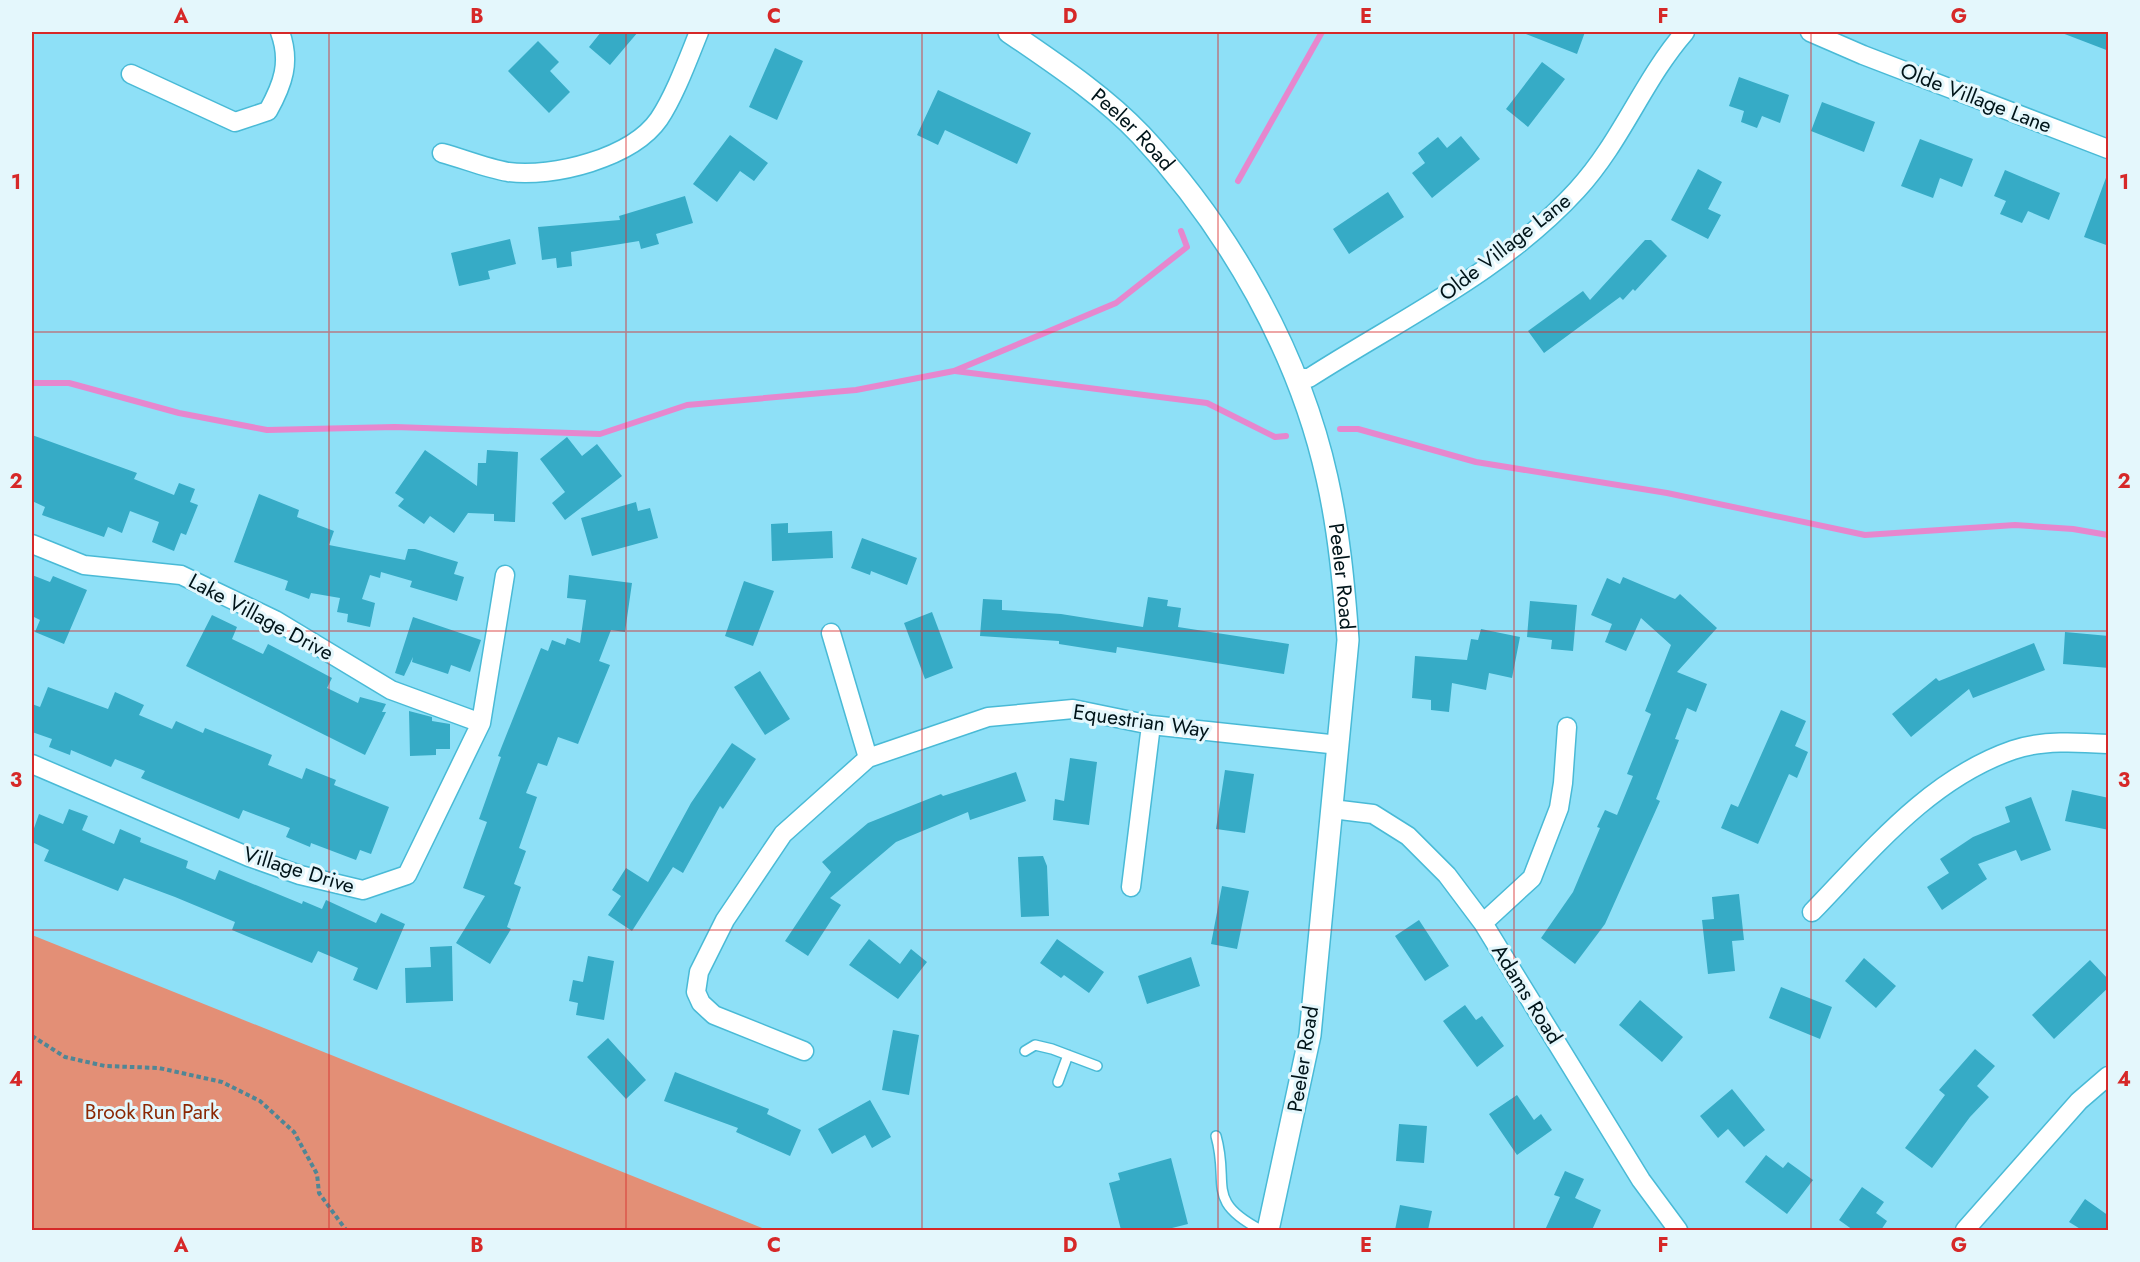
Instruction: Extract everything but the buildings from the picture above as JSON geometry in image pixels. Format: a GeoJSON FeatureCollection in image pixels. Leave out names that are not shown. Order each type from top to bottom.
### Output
{"type":"FeatureCollection","features":[{"type":"Feature","properties":{"kind":"street"},"geometry":{"type":"LineString","coordinates":[[131,74],[235,122],[268,111],[282,87],[286,50],[280,32]]}},
{"type":"Feature","properties":{"kind":"street"},"geometry":{"type":"LineString","coordinates":[[442,153],[508,171],[538,173],[586,165],[628,146],[658,120],[699,32]]}},
{"type":"Feature","properties":{"kind":"street","name":"Peeler Road"},"geometry":{"type":"LineString","coordinates":[[1009,32],[1102,100],[1140,134],[1174,173],[1218,234],[1258,298],[1297,378],[1327,478],[1344,582],[1348,640],[1310,1035],[1268,1230]]}},
{"type":"Feature","properties":{"kind":"street","name":"Olde Village Lane"},"geometry":{"type":"LineString","coordinates":[[1297,378],[1309,378],[1446,297],[1527,235],[1577,190],[1618,138],[1662,58],[1685,32]]}},
{"type":"Feature","properties":{"kind":"street","name":"Olde Village Lane"},"geometry":{"type":"LineString","coordinates":[[1810,32],[1863,55],[2109,149]]}},
{"type":"Feature","properties":{"kind":"street","name":"Lake Village Drive"},"geometry":{"type":"LineString","coordinates":[[32,544],[84,565],[181,575],[275,620],[391,690],[481,723]]}},
{"type":"Feature","properties":{"kind":"street","name":"Village Drive"},"geometry":{"type":"LineString","coordinates":[[32,764],[249,857],[300,875],[363,890],[407,875],[481,723],[505,575]]}},
{"type":"Feature","properties":{"kind":"street"},"geometry":{"type":"LineString","coordinates":[[831,633],[867,758]]}},
{"type":"Feature","properties":{"kind":"street","name":"Equestrian Way"},"geometry":{"type":"LineString","coordinates":[[804,1051],[714,1015],[701,1003],[696,992],[699,972],[725,920],[783,834],[867,758],[988,717],[1030,711],[1073,709],[1151,725],[1339,745]]}},
{"type":"Feature","properties":{"kind":"street"},"geometry":{"type":"LineString","coordinates":[[1131,887],[1151,725]]}},
{"type":"Feature","properties":{"kind":"street"},"geometry":{"type":"LineString","coordinates":[[1483,923],[1532,878],[1559,808],[1567,727]]}},
{"type":"Feature","properties":{"kind":"street"},"geometry":{"type":"LineString","coordinates":[[1812,912],[1913,808],[1961,774],[2014,749],[2072,741],[2109,744]]}},
{"type":"Feature","properties":{"kind":"street","name":"Adams Road"},"geometry":{"type":"LineString","coordinates":[[1332,809],[1373,814],[1408,836],[1447,875],[1483,923],[1641,1180],[1678,1230]]}},
{"type":"Feature","properties":{"kind":"street"},"geometry":{"type":"LineString","coordinates":[[1965,1230],[2079,1101],[2109,1076]]}},
{"type":"Feature","properties":{"kind":"lane"},"geometry":{"type":"LineString","coordinates":[[1025,1051],[1035,1045],[1097,1066]]}},
{"type":"Feature","properties":{"kind":"lane"},"geometry":{"type":"LineString","coordinates":[[1058,1082],[1068,1055]]}},
{"type":"Feature","properties":{"kind":"lane"},"geometry":{"type":"LineString","coordinates":[[1216,1136],[1224,1200],[1238,1218],[1261,1230]]}},
{"type":"Feature","properties":{"kind":"path"},"geometry":{"type":"LineString","coordinates":[[32,1036],[65,1056],[105,1066],[159,1068],[222,1082],[260,1101],[294,1132],[317,1174],[319,1193],[346,1230]]}},
{"type":"Feature","properties":{"kind":"green space","name":"Brook Run Park"},"geometry":{"type":"Polygon","coordinates":[[[32,935],[767,1230],[32,1230],[32,935]]]}},
{"type":"Feature","properties":{"kind":"waterway"},"geometry":{"type":"LineString","coordinates":[[1238,181],[1322,32]]}},
{"type":"Feature","properties":{"kind":"waterway"},"geometry":{"type":"LineString","coordinates":[[32,383],[69,383],[179,413],[267,430],[395,427],[600,434],[687,405],[856,390],[954,371],[1116,303],[1187,247],[1181,231]]}},
{"type":"Feature","properties":{"kind":"waterway"},"geometry":{"type":"LineString","coordinates":[[955,371],[1207,403],[1275,437],[1286,436]]}},
{"type":"Feature","properties":{"kind":"waterway"},"geometry":{"type":"LineString","coordinates":[[1340,429],[1358,429],[1476,462],[1667,493],[1865,535],[2015,525],[2073,529],[2108,535]]}}]}
